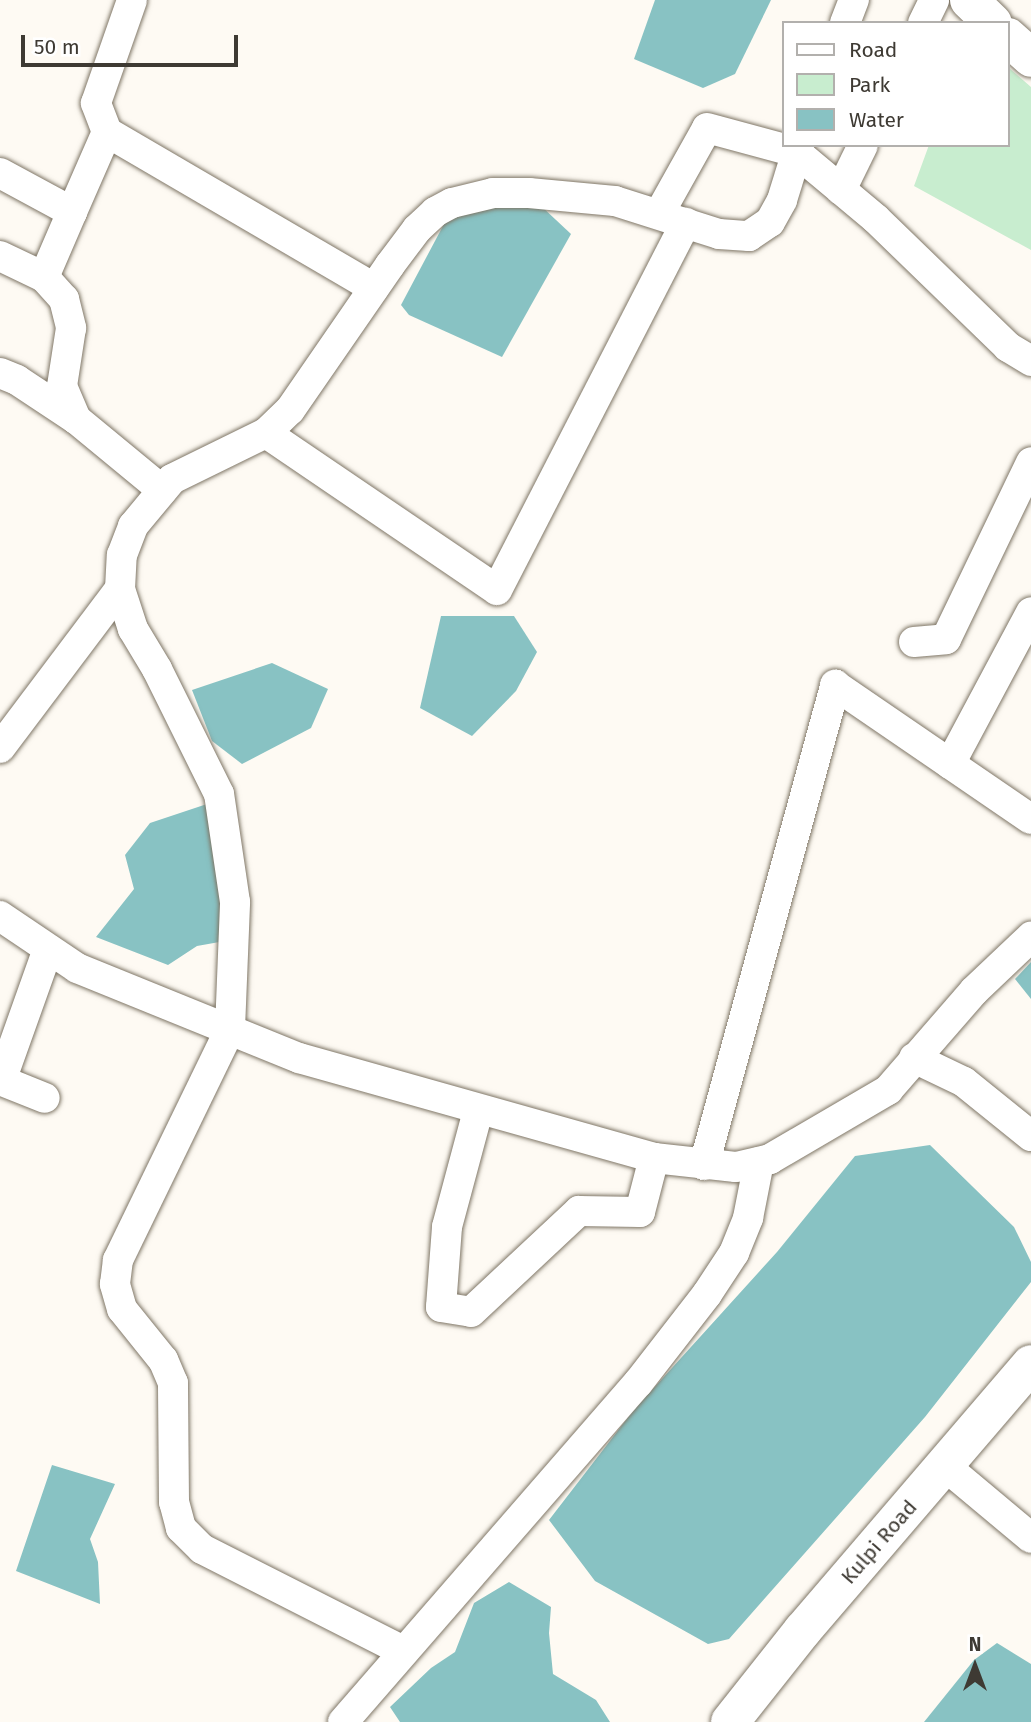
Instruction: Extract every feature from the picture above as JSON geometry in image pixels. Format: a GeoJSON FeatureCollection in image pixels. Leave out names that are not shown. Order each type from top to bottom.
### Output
{"type":"FeatureCollection","features":[{"type":"Feature","properties":{"kind":"main road"},"geometry":{"type":"LineString","coordinates":[[969,0],[991,21]]}},
{"type":"Feature","properties":{"kind":"main road"},"geometry":{"type":"LineString","coordinates":[[1010,39],[1031,58]]}},
{"type":"Feature","properties":{"kind":"main road","name":"Kulpi Road"},"geometry":{"type":"LineString","coordinates":[[730,1722],[803,1630],[1031,1364]]}},
{"type":"Feature","properties":{"kind":"street"},"geometry":{"type":"LineString","coordinates":[[132,0],[96,103],[107,132],[374,288]]}},
{"type":"Feature","properties":{"kind":"street"},"geometry":{"type":"LineString","coordinates":[[846,21],[854,0]]}},
{"type":"Feature","properties":{"kind":"street"},"geometry":{"type":"LineString","coordinates":[[924,21],[934,0]]}},
{"type":"Feature","properties":{"kind":"street"},"geometry":{"type":"LineString","coordinates":[[265,433],[497,590],[672,219],[708,128],[782,145]]}},
{"type":"Feature","properties":{"kind":"street"},"geometry":{"type":"LineString","coordinates":[[44,277],[107,132]]}},
{"type":"Feature","properties":{"kind":"street"},"geometry":{"type":"LineString","coordinates":[[841,191],[862,147]]}},
{"type":"Feature","properties":{"kind":"street"},"geometry":{"type":"LineString","coordinates":[[403,1651],[202,1549],[181,1528],[174,1502],[173,1383],[163,1360],[122,1309],[115,1284],[118,1259],[230,1029],[234,902],[219,794],[157,669],[133,629],[120,589],[122,555],[133,526],[172,479],[265,433],[290,410],[417,229],[435,212],[452,203],[493,193],[529,193],[615,201],[719,234],[749,236],[770,222],[782,200],[798,149],[841,191],[876,219],[1008,347],[1031,361]]}},
{"type":"Feature","properties":{"kind":"street"},"geometry":{"type":"LineString","coordinates":[[0,173],[72,212]]}},
{"type":"Feature","properties":{"kind":"street"},"geometry":{"type":"LineString","coordinates":[[0,256],[44,277],[64,299],[71,328],[62,386],[76,419]]}},
{"type":"Feature","properties":{"kind":"street"},"geometry":{"type":"LineString","coordinates":[[0,373],[17,380],[76,419],[162,490]]}},
{"type":"Feature","properties":{"kind":"street"},"geometry":{"type":"LineString","coordinates":[[914,642],[946,639],[1031,463]]}},
{"type":"Feature","properties":{"kind":"street"},"geometry":{"type":"LineString","coordinates":[[0,748],[120,589]]}},
{"type":"Feature","properties":{"kind":"street"},"geometry":{"type":"LineString","coordinates":[[950,764],[1031,612]]}},
{"type":"Feature","properties":{"kind":"street"},"geometry":{"type":"LineString","coordinates":[[704,1165],[835,685],[1031,819]]}},
{"type":"Feature","properties":{"kind":"street"},"geometry":{"type":"LineString","coordinates":[[0,916],[77,968],[299,1058],[478,1111],[654,1158],[736,1167],[770,1159],[888,1090],[974,991],[1031,937]]}},
{"type":"Feature","properties":{"kind":"street"},"geometry":{"type":"LineString","coordinates":[[46,1098],[1,1080],[48,949]]}},
{"type":"Feature","properties":{"kind":"street"},"geometry":{"type":"LineString","coordinates":[[914,1058],[964,1082],[1031,1136]]}},
{"type":"Feature","properties":{"kind":"street"},"geometry":{"type":"LineString","coordinates":[[478,1111],[447,1227],[441,1307],[471,1312],[579,1211],[640,1212],[654,1158]]}},
{"type":"Feature","properties":{"kind":"street"},"geometry":{"type":"LineString","coordinates":[[353,1718],[403,1651],[638,1384],[707,1294],[734,1253],[748,1218],[759,1162]]}},
{"type":"Feature","properties":{"kind":"street"},"geometry":{"type":"LineString","coordinates":[[945,1466],[1031,1538]]}},
{"type":"Feature","properties":{"kind":"green space"},"geometry":{"type":"Polygon","coordinates":[[[1010,69],[1031,87],[1031,250],[914,186],[928,147],[1010,147],[1010,69]]]}},
{"type":"Feature","properties":{"kind":"water"},"geometry":{"type":"Polygon","coordinates":[[[655,0],[771,0],[735,74],[703,88],[634,59],[655,0]]]}},
{"type":"Feature","properties":{"kind":"water"},"geometry":{"type":"Polygon","coordinates":[[[540,205],[571,234],[502,357],[409,315],[401,305],[444,224],[468,209],[540,205]]]}},
{"type":"Feature","properties":{"kind":"water"},"geometry":{"type":"Polygon","coordinates":[[[441,616],[514,616],[537,652],[516,691],[472,736],[420,708],[441,616]]]}},
{"type":"Feature","properties":{"kind":"water"},"geometry":{"type":"Polygon","coordinates":[[[272,663],[328,689],[311,728],[242,764],[212,741],[192,690],[272,663]]]}},
{"type":"Feature","properties":{"kind":"water"},"geometry":{"type":"Polygon","coordinates":[[[210,803],[225,941],[197,946],[168,965],[96,937],[134,889],[125,855],[150,823],[210,803]]]}},
{"type":"Feature","properties":{"kind":"water"},"geometry":{"type":"Polygon","coordinates":[[[1031,962],[1031,999],[1015,979],[1031,962]]]}},
{"type":"Feature","properties":{"kind":"water"},"geometry":{"type":"Polygon","coordinates":[[[930,1145],[1014,1227],[1031,1262],[1031,1282],[925,1417],[729,1639],[708,1644],[595,1581],[549,1520],[633,1411],[777,1252],[855,1156],[930,1145]]]}},
{"type":"Feature","properties":{"kind":"water"},"geometry":{"type":"Polygon","coordinates":[[[52,1465],[115,1484],[90,1539],[98,1562],[100,1604],[16,1571],[52,1465]]]}},
{"type":"Feature","properties":{"kind":"water"},"geometry":{"type":"Polygon","coordinates":[[[509,1582],[551,1607],[549,1633],[553,1674],[596,1700],[610,1722],[400,1722],[390,1707],[431,1668],[455,1652],[474,1603],[509,1582]]]}},
{"type":"Feature","properties":{"kind":"water"},"geometry":{"type":"Polygon","coordinates":[[[997,1643],[1031,1664],[1031,1722],[924,1722],[974,1660],[997,1643]]]}}]}
